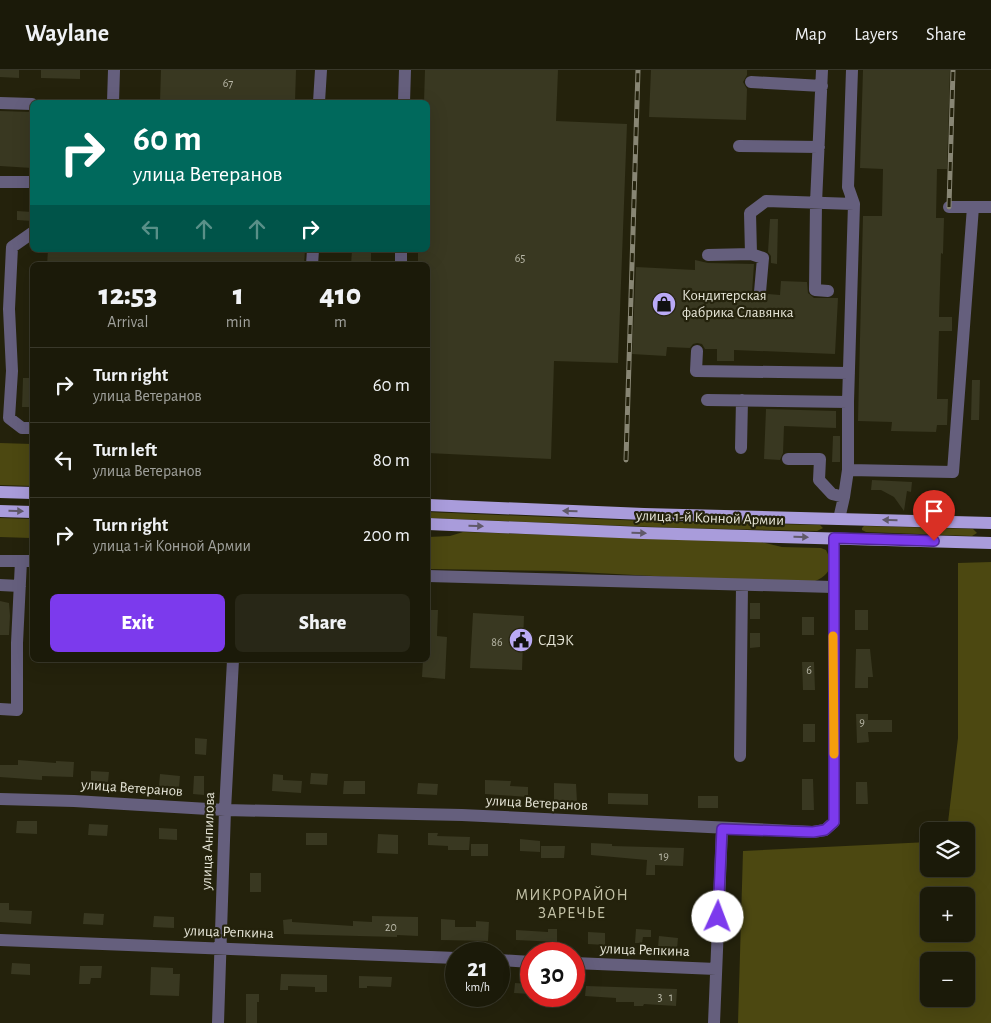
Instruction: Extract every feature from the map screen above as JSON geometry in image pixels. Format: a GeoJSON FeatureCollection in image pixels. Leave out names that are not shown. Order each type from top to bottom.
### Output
{"type":"FeatureCollection","features":[{"type":"Feature","properties":{"kind":"main road"},"geometry":{"type":"LineString","coordinates":[[0,492],[30,493]]}},
{"type":"Feature","properties":{"kind":"main road","name":"улица 1-й Конной Армии"},"geometry":{"type":"LineString","coordinates":[[430,505],[644,514],[991,523]]}},
{"type":"Feature","properties":{"kind":"main road"},"geometry":{"type":"LineString","coordinates":[[0,511],[30,512]]}},
{"type":"Feature","properties":{"kind":"main road"},"geometry":{"type":"LineString","coordinates":[[836,538],[839,519]]}},
{"type":"Feature","properties":{"kind":"main road","name":"улица 1-й Конной Армии"},"geometry":{"type":"LineString","coordinates":[[430,524],[643,533],[991,543]]}},
{"type":"Feature","properties":{"kind":"street"},"geometry":{"type":"LineString","coordinates":[[112,100],[114,70]]}},
{"type":"Feature","properties":{"kind":"street"},"geometry":{"type":"LineString","coordinates":[[319,100],[321,70]]}},
{"type":"Feature","properties":{"kind":"street"},"geometry":{"type":"LineString","coordinates":[[404,100],[405,70]]}},
{"type":"Feature","properties":{"kind":"street"},"geometry":{"type":"LineString","coordinates":[[822,70],[816,203],[815,290],[828,291]]}},
{"type":"Feature","properties":{"kind":"street"},"geometry":{"type":"LineString","coordinates":[[839,519],[848,470],[848,402],[854,204],[848,187],[852,70]]}},
{"type":"Feature","properties":{"kind":"street"},"geometry":{"type":"LineString","coordinates":[[751,82],[822,86]]}},
{"type":"Feature","properties":{"kind":"street"},"geometry":{"type":"LineString","coordinates":[[0,103],[30,104]]}},
{"type":"Feature","properties":{"kind":"street"},"geometry":{"type":"LineString","coordinates":[[739,146],[819,148]]}},
{"type":"Feature","properties":{"kind":"street"},"geometry":{"type":"LineString","coordinates":[[0,182],[30,182]]}},
{"type":"Feature","properties":{"kind":"street"},"geometry":{"type":"LineString","coordinates":[[750,254],[750,214],[766,201],[854,204]]}},
{"type":"Feature","properties":{"kind":"street"},"geometry":{"type":"LineString","coordinates":[[949,207],[991,207]]}},
{"type":"Feature","properties":{"kind":"street"},"geometry":{"type":"LineString","coordinates":[[848,470],[953,472],[973,207]]}},
{"type":"Feature","properties":{"kind":"street"},"geometry":{"type":"LineString","coordinates":[[30,234],[6,246],[5,288],[6,372],[9,418],[22,428],[30,428]]}},
{"type":"Feature","properties":{"kind":"street"},"geometry":{"type":"LineString","coordinates":[[708,255],[750,254],[763,258],[760,292]]}},
{"type":"Feature","properties":{"kind":"street"},"geometry":{"type":"LineString","coordinates":[[697,351],[696,371],[849,373]]}},
{"type":"Feature","properties":{"kind":"street"},"geometry":{"type":"LineString","coordinates":[[707,400],[848,402]]}},
{"type":"Feature","properties":{"kind":"street"},"geometry":{"type":"LineString","coordinates":[[741,448],[742,400]]}},
{"type":"Feature","properties":{"kind":"street"},"geometry":{"type":"LineString","coordinates":[[788,459],[820,460],[819,480],[832,494],[844,497]]}},
{"type":"Feature","properties":{"kind":"street","name":"улица Ветеранов"},"geometry":{"type":"LineString","coordinates":[[0,799],[74,801],[225,810],[462,815],[722,829],[813,832],[825,830],[834,822],[833,587],[836,538]]}},
{"type":"Feature","properties":{"kind":"street"},"geometry":{"type":"LineString","coordinates":[[0,561],[27,561],[20,586],[17,643],[17,710],[0,708]]}},
{"type":"Feature","properties":{"kind":"street"},"geometry":{"type":"LineString","coordinates":[[430,576],[833,587]]}},
{"type":"Feature","properties":{"kind":"street"},"geometry":{"type":"LineString","coordinates":[[0,585],[20,586]]}},
{"type":"Feature","properties":{"kind":"street"},"geometry":{"type":"LineString","coordinates":[[740,756],[742,585]]}},
{"type":"Feature","properties":{"kind":"street","name":"улица Анпилова"},"geometry":{"type":"LineString","coordinates":[[218,1023],[225,810],[233,662]]}},
{"type":"Feature","properties":{"kind":"street"},"geometry":{"type":"LineString","coordinates":[[714,1023],[722,829]]}},
{"type":"Feature","properties":{"kind":"street","name":"улица Репкина"},"geometry":{"type":"LineString","coordinates":[[0,940],[445,958]]}},
{"type":"Feature","properties":{"kind":"street","name":"улица Репкина"},"geometry":{"type":"LineString","coordinates":[[585,964],[716,970]]}},
{"type":"Feature","properties":{"kind":"shaded area"},"geometry":{"type":"Polygon","coordinates":[[[0,443],[30,444],[30,486],[0,485],[0,443]]]}},
{"type":"Feature","properties":{"kind":"shaded area"},"geometry":{"type":"Polygon","coordinates":[[[430,512],[669,522],[820,525],[823,528],[817,531],[680,528],[430,518],[430,512]]]}},
{"type":"Feature","properties":{"kind":"shaded area"},"geometry":{"type":"Polygon","coordinates":[[[0,518],[30,519],[30,538],[0,537],[0,518]]]}},
{"type":"Feature","properties":{"kind":"shaded area"},"geometry":{"type":"Polygon","coordinates":[[[864,526],[973,529],[977,533],[972,536],[866,532],[862,530],[864,526]]]}},
{"type":"Feature","properties":{"kind":"shaded area"},"geometry":{"type":"Polygon","coordinates":[[[463,532],[761,542],[782,547],[821,548],[826,550],[830,565],[827,573],[815,581],[748,581],[559,571],[430,569],[430,537],[450,536],[463,532]]]}},
{"type":"Feature","properties":{"kind":"shaded area"},"geometry":{"type":"Polygon","coordinates":[[[991,562],[991,1023],[738,1023],[743,851],[920,842],[920,877],[975,877],[975,822],[948,822],[958,738],[958,563],[991,562]]]}},
{"type":"Feature","properties":{"kind":"building"},"geometry":{"type":"Polygon","coordinates":[[[0,70],[19,70],[19,78],[0,77],[0,70]]]}},
{"type":"Feature","properties":{"kind":"building"},"geometry":{"type":"Polygon","coordinates":[[[41,70],[80,70],[80,79],[41,78],[41,70]]]}},
{"type":"Feature","properties":{"kind":"building"},"geometry":{"type":"Polygon","coordinates":[[[161,70],[296,70],[295,100],[160,100],[161,70]]]}},
{"type":"Feature","properties":{"kind":"building"},"geometry":{"type":"Polygon","coordinates":[[[425,70],[558,70],[556,121],[627,124],[618,363],[554,361],[551,459],[430,453],[430,262],[418,262],[418,252],[430,252],[430,100],[424,100],[425,70]]]}},
{"type":"Feature","properties":{"kind":"building"},"geometry":{"type":"Polygon","coordinates":[[[651,70],[747,70],[747,75],[743,82],[747,89],[746,120],[649,117],[651,70]]]}},
{"type":"Feature","properties":{"kind":"building"},"geometry":{"type":"Polygon","coordinates":[[[863,70],[950,70],[947,169],[937,169],[936,218],[944,218],[939,317],[952,317],[952,331],[939,331],[937,399],[948,399],[947,425],[937,425],[936,432],[891,431],[892,422],[858,421],[863,216],[882,216],[883,169],[860,168],[863,70]]]}},
{"type":"Feature","properties":{"kind":"building"},"geometry":{"type":"Polygon","coordinates":[[[0,111],[30,112],[30,168],[0,166],[0,111]]]}},
{"type":"Feature","properties":{"kind":"building"},"geometry":{"type":"Polygon","coordinates":[[[17,211],[30,212],[30,221],[17,220],[17,211]]]}},
{"type":"Feature","properties":{"kind":"building"},"geometry":{"type":"Polygon","coordinates":[[[770,219],[778,219],[777,264],[771,263],[771,256],[768,252],[770,219]]]}},
{"type":"Feature","properties":{"kind":"building"},"geometry":{"type":"Polygon","coordinates":[[[48,252],[305,252],[304,262],[47,262],[48,252]]]}},
{"type":"Feature","properties":{"kind":"building"},"geometry":{"type":"Polygon","coordinates":[[[352,252],[371,252],[371,262],[351,262],[352,252]]]}},
{"type":"Feature","properties":{"kind":"building"},"geometry":{"type":"Polygon","coordinates":[[[695,260],[708,263],[754,264],[752,292],[755,298],[759,300],[764,299],[768,294],[780,295],[781,281],[807,282],[808,293],[814,298],[838,298],[835,354],[734,350],[734,361],[717,361],[717,349],[705,349],[702,344],[697,343],[693,344],[690,348],[667,347],[666,356],[632,354],[636,267],[695,270],[695,260]]]}},
{"type":"Feature","properties":{"kind":"building"},"geometry":{"type":"Polygon","coordinates":[[[23,378],[30,378],[30,407],[22,407],[23,378]]]}},
{"type":"Feature","properties":{"kind":"building"},"geometry":{"type":"Polygon","coordinates":[[[972,380],[980,380],[979,420],[971,420],[972,380]]]}},
{"type":"Feature","properties":{"kind":"building"},"geometry":{"type":"Polygon","coordinates":[[[766,409],[836,411],[836,428],[784,426],[783,453],[780,460],[764,459],[766,409]]]}},
{"type":"Feature","properties":{"kind":"building"},"geometry":{"type":"Polygon","coordinates":[[[833,436],[840,436],[840,462],[832,462],[833,436]]]}},
{"type":"Feature","properties":{"kind":"building"},"geometry":{"type":"Polygon","coordinates":[[[872,480],[912,482],[911,492],[907,491],[904,511],[894,497],[881,490],[871,490],[872,480]]]}},
{"type":"Feature","properties":{"kind":"building"},"geometry":{"type":"Polygon","coordinates":[[[0,601],[9,603],[9,635],[0,635],[0,601]]]}},
{"type":"Feature","properties":{"kind":"building"},"geometry":{"type":"Polygon","coordinates":[[[750,603],[760,603],[760,619],[750,619],[750,603]]]}},
{"type":"Feature","properties":{"kind":"building"},"geometry":{"type":"Polygon","coordinates":[[[430,610],[438,610],[437,636],[447,637],[445,679],[422,677],[423,662],[430,662],[430,610]]]}},
{"type":"Feature","properties":{"kind":"building"},"geometry":{"type":"Polygon","coordinates":[[[855,610],[868,610],[868,630],[855,630],[855,610]]]}},
{"type":"Feature","properties":{"kind":"building"},"geometry":{"type":"Polygon","coordinates":[[[473,613],[524,616],[522,670],[470,668],[473,613]]]}},
{"type":"Feature","properties":{"kind":"building"},"geometry":{"type":"Polygon","coordinates":[[[802,617],[814,617],[814,635],[802,635],[802,617]]]}},
{"type":"Feature","properties":{"kind":"building"},"geometry":{"type":"Polygon","coordinates":[[[750,633],[760,633],[760,647],[750,648],[750,633]]]}},
{"type":"Feature","properties":{"kind":"building"},"geometry":{"type":"Polygon","coordinates":[[[856,649],[870,649],[873,677],[868,677],[868,688],[855,688],[856,649]]]}},
{"type":"Feature","properties":{"kind":"building"},"geometry":{"type":"Polygon","coordinates":[[[802,662],[814,662],[815,690],[803,690],[802,662]]]}},
{"type":"Feature","properties":{"kind":"building"},"geometry":{"type":"Polygon","coordinates":[[[856,714],[868,714],[868,720],[892,720],[892,732],[868,732],[869,742],[857,743],[856,714]]]}},
{"type":"Feature","properties":{"kind":"building"},"geometry":{"type":"Polygon","coordinates":[[[803,724],[815,724],[815,742],[803,742],[803,724]]]}},
{"type":"Feature","properties":{"kind":"building"},"geometry":{"type":"Polygon","coordinates":[[[195,738],[207,739],[206,755],[195,754],[195,738]]]}},
{"type":"Feature","properties":{"kind":"building"},"geometry":{"type":"Polygon","coordinates":[[[18,760],[56,763],[56,761],[74,762],[73,777],[42,776],[42,780],[0,777],[0,765],[18,765],[18,760]]]}},
{"type":"Feature","properties":{"kind":"building"},"geometry":{"type":"Polygon","coordinates":[[[91,771],[109,772],[108,782],[91,781],[91,771]]]}},
{"type":"Feature","properties":{"kind":"building"},"geometry":{"type":"Polygon","coordinates":[[[311,773],[328,774],[327,785],[310,784],[311,773]]]}},
{"type":"Feature","properties":{"kind":"building"},"geometry":{"type":"Polygon","coordinates":[[[160,774],[180,776],[179,787],[159,786],[160,774]]]}},
{"type":"Feature","properties":{"kind":"building"},"geometry":{"type":"Polygon","coordinates":[[[273,774],[283,775],[283,780],[302,781],[301,793],[272,791],[273,774]]]}},
{"type":"Feature","properties":{"kind":"building"},"geometry":{"type":"Polygon","coordinates":[[[194,776],[204,776],[204,795],[193,794],[194,776]]]}},
{"type":"Feature","properties":{"kind":"building"},"geometry":{"type":"Polygon","coordinates":[[[802,779],[813,779],[814,810],[802,810],[802,779]]]}},
{"type":"Feature","properties":{"kind":"building"},"geometry":{"type":"Polygon","coordinates":[[[485,780],[511,781],[510,786],[528,787],[528,797],[485,794],[485,780]]]}},
{"type":"Feature","properties":{"kind":"building"},"geometry":{"type":"Polygon","coordinates":[[[344,781],[365,781],[365,794],[343,794],[344,781]]]}},
{"type":"Feature","properties":{"kind":"building"},"geometry":{"type":"Polygon","coordinates":[[[856,782],[867,782],[868,804],[856,804],[856,782]]]}},
{"type":"Feature","properties":{"kind":"building"},"geometry":{"type":"Polygon","coordinates":[[[418,783],[438,784],[437,795],[417,794],[418,783]]]}},
{"type":"Feature","properties":{"kind":"building"},"geometry":{"type":"Polygon","coordinates":[[[554,783],[576,784],[577,802],[554,802],[554,783]]]}},
{"type":"Feature","properties":{"kind":"building"},"geometry":{"type":"Polygon","coordinates":[[[608,793],[648,794],[648,805],[608,804],[608,793]]]}},
{"type":"Feature","properties":{"kind":"building"},"geometry":{"type":"Polygon","coordinates":[[[698,796],[718,796],[718,808],[698,808],[698,796]]]}},
{"type":"Feature","properties":{"kind":"building"},"geometry":{"type":"Polygon","coordinates":[[[17,821],[37,821],[37,834],[16,833],[17,821]]]}},
{"type":"Feature","properties":{"kind":"building"},"geometry":{"type":"Polygon","coordinates":[[[89,824],[108,825],[107,836],[88,835],[89,824]]]}},
{"type":"Feature","properties":{"kind":"building"},"geometry":{"type":"Polygon","coordinates":[[[159,828],[177,829],[177,840],[159,839],[159,828]]]}},
{"type":"Feature","properties":{"kind":"building"},"geometry":{"type":"Polygon","coordinates":[[[306,833],[327,833],[327,845],[306,845],[306,833]]]}},
{"type":"Feature","properties":{"kind":"building"},"geometry":{"type":"Polygon","coordinates":[[[428,833],[438,833],[437,836],[470,837],[469,850],[448,850],[448,846],[428,845],[428,833]]]}},
{"type":"Feature","properties":{"kind":"building"},"geometry":{"type":"Polygon","coordinates":[[[378,834],[398,835],[398,854],[377,853],[378,834]]]}},
{"type":"Feature","properties":{"kind":"building"},"geometry":{"type":"Polygon","coordinates":[[[520,839],[540,841],[540,852],[520,851],[520,839]]]}},
{"type":"Feature","properties":{"kind":"building"},"geometry":{"type":"Polygon","coordinates":[[[591,843],[612,844],[612,846],[684,848],[683,866],[655,865],[655,875],[646,875],[647,860],[591,855],[591,843]]]}},
{"type":"Feature","properties":{"kind":"building"},"geometry":{"type":"Polygon","coordinates":[[[471,844],[488,844],[488,856],[471,856],[471,844]]]}},
{"type":"Feature","properties":{"kind":"building"},"geometry":{"type":"Polygon","coordinates":[[[541,846],[565,846],[564,858],[541,858],[541,846]]]}},
{"type":"Feature","properties":{"kind":"building"},"geometry":{"type":"Polygon","coordinates":[[[250,873],[261,873],[261,892],[250,892],[250,873]]]}},
{"type":"Feature","properties":{"kind":"building"},"geometry":{"type":"Polygon","coordinates":[[[0,903],[9,903],[9,910],[32,911],[31,924],[0,922],[0,903]]]}},
{"type":"Feature","properties":{"kind":"building"},"geometry":{"type":"Polygon","coordinates":[[[84,913],[104,914],[103,925],[83,924],[84,913]]]}},
{"type":"Feature","properties":{"kind":"building"},"geometry":{"type":"Polygon","coordinates":[[[154,916],[174,917],[174,928],[153,927],[154,916]]]}},
{"type":"Feature","properties":{"kind":"building"},"geometry":{"type":"Polygon","coordinates":[[[372,916],[418,917],[418,936],[284,934],[283,920],[292,919],[292,922],[353,926],[353,921],[372,922],[372,916]]]}},
{"type":"Feature","properties":{"kind":"building"},"geometry":{"type":"Polygon","coordinates":[[[441,919],[455,920],[455,927],[476,927],[476,921],[489,922],[488,941],[441,940],[441,919]]]}},
{"type":"Feature","properties":{"kind":"building"},"geometry":{"type":"Polygon","coordinates":[[[548,929],[557,929],[557,942],[516,940],[516,930],[548,932],[548,929]]]}},
{"type":"Feature","properties":{"kind":"building"},"geometry":{"type":"Polygon","coordinates":[[[636,929],[651,930],[651,937],[643,937],[642,943],[635,943],[636,929]]]}},
{"type":"Feature","properties":{"kind":"building"},"geometry":{"type":"Polygon","coordinates":[[[588,932],[605,933],[605,945],[588,944],[588,932]]]}},
{"type":"Feature","properties":{"kind":"building"},"geometry":{"type":"Polygon","coordinates":[[[659,936],[678,938],[677,949],[658,947],[659,936]]]}},
{"type":"Feature","properties":{"kind":"building"},"geometry":{"type":"Polygon","coordinates":[[[12,963],[30,964],[30,975],[11,974],[12,963]]]}},
{"type":"Feature","properties":{"kind":"building"},"geometry":{"type":"Polygon","coordinates":[[[80,966],[102,966],[101,978],[91,978],[90,984],[79,984],[80,966]]]}},
{"type":"Feature","properties":{"kind":"building"},"geometry":{"type":"Polygon","coordinates":[[[151,967],[173,968],[173,974],[180,974],[179,996],[150,995],[151,967]]]}},
{"type":"Feature","properties":{"kind":"building"},"geometry":{"type":"Polygon","coordinates":[[[281,974],[327,975],[327,992],[315,992],[315,987],[288,986],[288,990],[280,990],[281,974]]]}},
{"type":"Feature","properties":{"kind":"building"},"geometry":{"type":"Polygon","coordinates":[[[359,976],[392,977],[391,987],[367,986],[367,988],[359,988],[359,976]]]}},
{"type":"Feature","properties":{"kind":"building"},"geometry":{"type":"Polygon","coordinates":[[[515,983],[520,983],[520,993],[514,993],[515,983]]]}},
{"type":"Feature","properties":{"kind":"building"},"geometry":{"type":"Polygon","coordinates":[[[586,986],[677,989],[676,1006],[644,1004],[643,1006],[634,1006],[634,1002],[616,1002],[616,998],[585,996],[586,986]]]}},
{"type":"Feature","properties":{"kind":"building"},"geometry":{"type":"Polygon","coordinates":[[[246,994],[259,994],[257,1023],[246,1023],[246,994]]]}},
{"type":"Feature","properties":{"kind":"railway"},"geometry":{"type":"LineString","coordinates":[[626,460],[638,70]]}},
{"type":"Feature","properties":{"kind":"railway"},"geometry":{"type":"LineString","coordinates":[[949,207],[953,70]]}},
{"type":"Feature","properties":{"kind":"slow traffic"},"geometry":{"type":"LineString","coordinates":[[833,636],[834,754]]}},
{"type":"Feature","properties":{"kind":"place","name":"Кондитерская фабрика Славянка"},"geometry":{"type":"Point","coordinates":[664,304]}},
{"type":"Feature","properties":{"kind":"place","name":"СДЭК"},"geometry":{"type":"Point","coordinates":[521,640]}},
{"type":"Feature","properties":{"kind":"district","name":"МИКРОРАЙОН ЗАРЕЧЬЕ"},"geometry":{"type":"Point","coordinates":[572,904]}},
{"type":"Feature","properties":{"kind":"route"},"geometry":{"type":"LineString","coordinates":[[718,917],[722,829],[813,832],[825,830],[834,822],[834,538],[934,541]]}}]}
